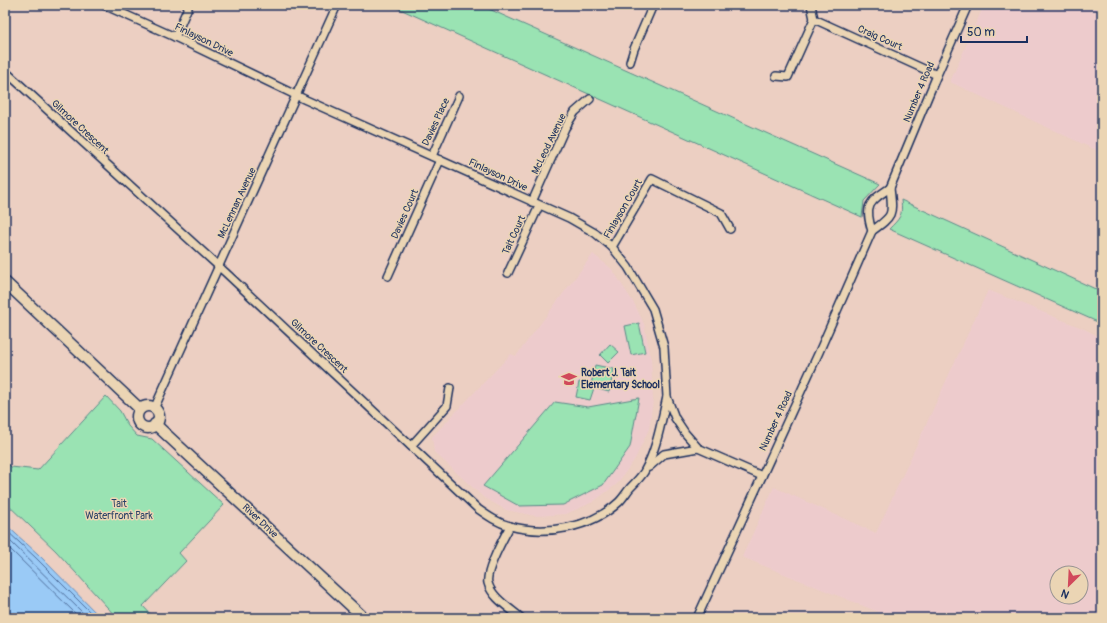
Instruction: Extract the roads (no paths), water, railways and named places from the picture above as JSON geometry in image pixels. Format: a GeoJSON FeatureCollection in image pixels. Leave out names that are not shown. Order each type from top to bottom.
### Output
{"type":"FeatureCollection","features":[{"type":"Feature","properties":{"kind":"street","name":"Finlayson Drive"},"geometry":{"type":"LineString","coordinates":[[104,5],[175,37],[297,96],[432,156],[539,206],[569,218],[595,233],[612,248],[628,267],[653,309],[664,347],[667,397],[675,418],[685,433],[698,448],[762,476]]}},
{"type":"Feature","properties":{"kind":"street"},"geometry":{"type":"LineString","coordinates":[[175,37],[189,5]]}},
{"type":"Feature","properties":{"kind":"street","name":"McLennan Avenue"},"geometry":{"type":"LineString","coordinates":[[154,409],[337,5]]}},
{"type":"Feature","properties":{"kind":"street"},"geometry":{"type":"LineString","coordinates":[[630,62],[653,5]]}},
{"type":"Feature","properties":{"kind":"street"},"geometry":{"type":"LineString","coordinates":[[776,76],[788,77],[814,20],[811,5]]}},
{"type":"Feature","properties":{"kind":"street","name":"Number 4 Road"},"geometry":{"type":"LineString","coordinates":[[697,618],[846,292],[872,231],[887,220],[891,215],[892,205],[890,188],[937,74],[968,5]]}},
{"type":"Feature","properties":{"kind":"street","name":"Craig Court"},"geometry":{"type":"LineString","coordinates":[[814,20],[937,74]]}},
{"type":"Feature","properties":{"kind":"street","name":"Gilmore Crescent"},"geometry":{"type":"LineString","coordinates":[[5,71],[478,509],[494,520],[510,526],[541,530],[558,529],[580,524],[598,517],[618,503],[643,473],[664,454],[698,448]]}},
{"type":"Feature","properties":{"kind":"street","name":"Davies Place"},"geometry":{"type":"LineString","coordinates":[[432,156],[459,96]]}},
{"type":"Feature","properties":{"kind":"street","name":"McLeod Avenue"},"geometry":{"type":"LineString","coordinates":[[532,202],[565,128],[575,112],[590,99]]}},
{"type":"Feature","properties":{"kind":"street","name":"Davies Court"},"geometry":{"type":"LineString","coordinates":[[388,276],[440,160]]}},
{"type":"Feature","properties":{"kind":"street","name":"Finlayson Court"},"geometry":{"type":"LineString","coordinates":[[612,248],[652,179],[721,212],[730,229]]}},
{"type":"Feature","properties":{"kind":"street"},"geometry":{"type":"LineString","coordinates":[[872,231],[867,217],[868,210],[873,200],[890,188]]}},
{"type":"Feature","properties":{"kind":"street","name":"Tait Court"},"geometry":{"type":"LineString","coordinates":[[508,273],[539,206]]}},
{"type":"Feature","properties":{"kind":"street"},"geometry":{"type":"LineString","coordinates":[[5,282],[140,409]]}},
{"type":"Feature","properties":{"kind":"street"},"geometry":{"type":"LineString","coordinates":[[411,446],[447,406],[450,388]]}},
{"type":"Feature","properties":{"kind":"street","name":"Gilmore Crescent"},"geometry":{"type":"LineString","coordinates":[[643,473],[653,454],[667,397]]}},
{"type":"Feature","properties":{"kind":"street"},"geometry":{"type":"LineString","coordinates":[[148,406],[154,409],[157,411],[158,418],[155,424],[145,427],[139,423],[137,416],[140,409],[148,406]]}},
{"type":"Feature","properties":{"kind":"street","name":"River Drive"},"geometry":{"type":"LineString","coordinates":[[155,424],[364,618]]}},
{"type":"Feature","properties":{"kind":"street"},"geometry":{"type":"LineString","coordinates":[[510,526],[488,572],[487,581],[491,590],[498,599],[521,618]]}},
{"type":"Feature","properties":{"kind":"water"},"geometry":{"type":"Polygon","coordinates":[[[5,524],[38,554],[101,618],[5,618],[5,524]]]}},
{"type":"Feature","properties":{"kind":"place","name":"Robert J. Tait Elementary School"},"geometry":{"type":"Point","coordinates":[569,379]}},
{"type":"Feature","properties":{"kind":"park label","name":"Tait Waterfront Park"},"geometry":{"type":"Point","coordinates":[119,510]}}]}
